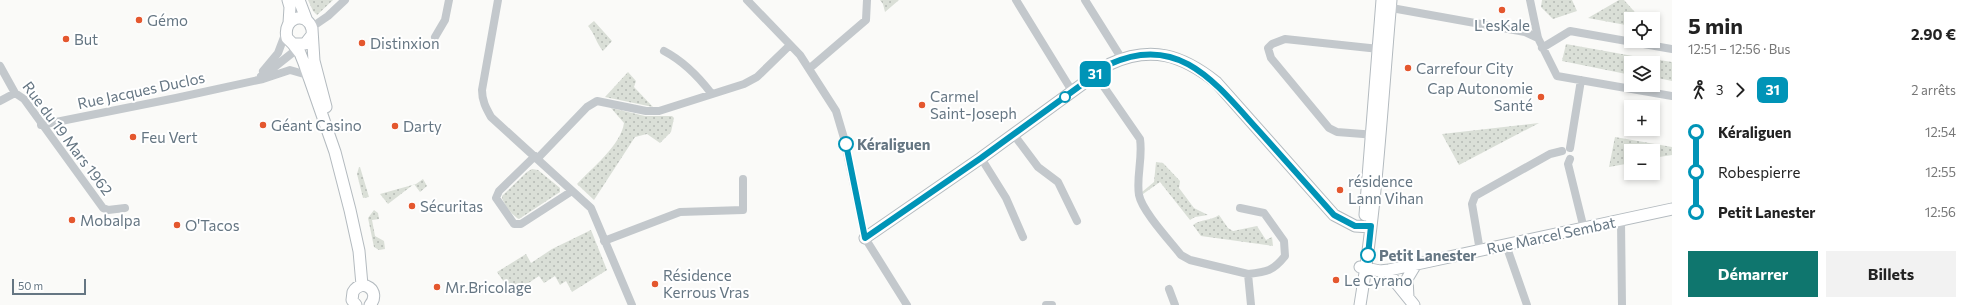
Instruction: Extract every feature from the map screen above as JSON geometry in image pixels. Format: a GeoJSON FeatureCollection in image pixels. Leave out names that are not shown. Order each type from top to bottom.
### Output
{"type":"FeatureCollection","features":[{"type":"Feature","properties":{"kind":"street"},"geometry":{"type":"LineString","coordinates":[[288,0],[290,7],[287,38],[298,45],[335,152]]}},
{"type":"Feature","properties":{"kind":"street"},"geometry":{"type":"LineString","coordinates":[[299,0],[310,27],[314,61],[324,97],[335,152],[359,251],[362,285]]}},
{"type":"Feature","properties":{"kind":"street"},"geometry":{"type":"LineString","coordinates":[[298,45],[310,27],[324,20],[345,0]]}},
{"type":"Feature","properties":{"kind":"street"},"geometry":{"type":"LineString","coordinates":[[435,37],[445,20],[449,0]]}},
{"type":"Feature","properties":{"kind":"street"},"geometry":{"type":"LineString","coordinates":[[498,0],[482,90],[482,100],[492,117],[591,208],[632,305]]}},
{"type":"Feature","properties":{"kind":"street"},"geometry":{"type":"LineString","coordinates":[[747,0],[810,68],[836,111],[844,138],[865,238],[907,305]]}},
{"type":"Feature","properties":{"kind":"street"},"geometry":{"type":"LineString","coordinates":[[810,68],[866,20],[867,0]]}},
{"type":"Feature","properties":{"kind":"street"},"geometry":{"type":"LineString","coordinates":[[1016,0],[1072,91]]}},
{"type":"Feature","properties":{"kind":"street"},"geometry":{"type":"LineString","coordinates":[[1085,0],[1122,59]]}},
{"type":"Feature","properties":{"kind":"street"},"geometry":{"type":"LineString","coordinates":[[1530,0],[1538,38],[1557,76],[1672,96]]}},
{"type":"Feature","properties":{"kind":"street"},"geometry":{"type":"LineString","coordinates":[[1386,4],[1525,32],[1538,38]]}},
{"type":"Feature","properties":{"kind":"street"},"geometry":{"type":"LineString","coordinates":[[1376,135],[1379,49],[1386,4]]}},
{"type":"Feature","properties":{"kind":"street"},"geometry":{"type":"LineString","coordinates":[[1359,305],[1376,135],[1386,4]]}},
{"type":"Feature","properties":{"kind":"street"},"geometry":{"type":"LineString","coordinates":[[287,27],[297,18],[310,27]]}},
{"type":"Feature","properties":{"kind":"street","name":"Rue Jacques Duclos"},"geometry":{"type":"LineString","coordinates":[[247,81],[261,73],[271,63],[280,49],[287,27]]}},
{"type":"Feature","properties":{"kind":"street"},"geometry":{"type":"LineString","coordinates":[[1542,48],[1570,31],[1672,49]]}},
{"type":"Feature","properties":{"kind":"street"},"geometry":{"type":"LineString","coordinates":[[1376,135],[1336,132],[1329,128],[1271,58],[1268,48],[1272,44],[1285,40],[1379,49]]}},
{"type":"Feature","properties":{"kind":"street","name":"Rue Jacques Duclos"},"geometry":{"type":"LineString","coordinates":[[247,81],[272,69],[298,45]]}},
{"type":"Feature","properties":{"kind":"street"},"geometry":{"type":"LineString","coordinates":[[572,191],[521,224],[514,224],[496,198],[499,191],[536,158],[587,107],[598,101],[646,111],[659,111],[744,84],[757,77],[790,45]]}},
{"type":"Feature","properties":{"kind":"street"},"geometry":{"type":"LineString","coordinates":[[664,51],[679,59],[702,82],[711,94]]}},
{"type":"Feature","properties":{"kind":"street"},"geometry":{"type":"LineString","coordinates":[[865,238],[1014,135],[1095,74],[1122,59],[1142,54],[1160,54],[1181,60],[1216,82],[1334,215],[1355,226],[1367,226]]}},
{"type":"Feature","properties":{"kind":"street","name":"Rue du 19 Mars 1962"},"geometry":{"type":"LineString","coordinates":[[0,66],[15,93],[24,100],[103,208],[108,210],[125,208]]}},
{"type":"Feature","properties":{"kind":"street","name":"Rue Jacques Duclos"},"geometry":{"type":"LineString","coordinates":[[41,125],[176,98],[247,81],[263,79],[290,70],[304,74],[311,81]]}},
{"type":"Feature","properties":{"kind":"street"},"geometry":{"type":"LineString","coordinates":[[1095,74],[1140,139],[1142,150],[1139,194],[1142,205],[1181,255],[1190,260],[1248,274],[1261,272],[1276,267],[1285,256],[1284,241],[1264,212],[1240,208]]}},
{"type":"Feature","properties":{"kind":"street"},"geometry":{"type":"LineString","coordinates":[[1566,149],[1581,80]]}},
{"type":"Feature","properties":{"kind":"street"},"geometry":{"type":"LineString","coordinates":[[0,101],[15,93]]}},
{"type":"Feature","properties":{"kind":"street"},"geometry":{"type":"LineString","coordinates":[[1014,135],[1038,167],[1058,182],[1077,221]]}},
{"type":"Feature","properties":{"kind":"street"},"geometry":{"type":"LineString","coordinates":[[1480,251],[1472,204],[1475,196],[1550,154],[1566,149],[1573,151],[1573,156],[1568,164],[1584,229]]}},
{"type":"Feature","properties":{"kind":"street"},"geometry":{"type":"LineString","coordinates":[[981,158],[1006,198],[1023,237]]}},
{"type":"Feature","properties":{"kind":"street"},"geometry":{"type":"LineString","coordinates":[[604,241],[680,212],[743,210],[743,179]]}},
{"type":"Feature","properties":{"kind":"street","name":"Rue Marcel Sembat"},"geometry":{"type":"LineString","coordinates":[[1363,268],[1380,271],[1389,270],[1672,209]]}},
{"type":"Feature","properties":{"kind":"street"},"geometry":{"type":"LineString","coordinates":[[1621,221],[1622,305]]}},
{"type":"Feature","properties":{"kind":"street"},"geometry":{"type":"LineString","coordinates":[[1506,245],[1527,305]]}},
{"type":"Feature","properties":{"kind":"street"},"geometry":{"type":"LineString","coordinates":[[1411,301],[1407,279],[1416,264]]}},
{"type":"Feature","properties":{"kind":"street"},"geometry":{"type":"LineString","coordinates":[[1389,270],[1392,279],[1411,301]]}},
{"type":"Feature","properties":{"kind":"street"},"geometry":{"type":"LineString","coordinates":[[1248,274],[1251,305]]}},
{"type":"Feature","properties":{"kind":"street"},"geometry":{"type":"LineString","coordinates":[[356,305],[352,300],[352,292],[362,285]]}},
{"type":"Feature","properties":{"kind":"street"},"geometry":{"type":"LineString","coordinates":[[362,285],[370,288],[373,292],[374,299],[370,305]]}},
{"type":"Feature","properties":{"kind":"street"},"geometry":{"type":"LineString","coordinates":[[1169,289],[1175,305]]}},
{"type":"Feature","properties":{"kind":"street"},"geometry":{"type":"LineString","coordinates":[[1046,305],[1052,305]]}},
{"type":"Feature","properties":{"kind":"shaded area"},"geometry":{"type":"Polygon","coordinates":[[[308,0],[333,0],[317,15],[313,11],[308,0]]]}},
{"type":"Feature","properties":{"kind":"shaded area"},"geometry":{"type":"Polygon","coordinates":[[[880,0],[899,0],[885,12],[883,4],[880,0]]]}},
{"type":"Feature","properties":{"kind":"shaded area"},"geometry":{"type":"Polygon","coordinates":[[[1542,0],[1572,0],[1577,11],[1553,19],[1541,7],[1542,0]]]}},
{"type":"Feature","properties":{"kind":"shaded area"},"geometry":{"type":"Polygon","coordinates":[[[1619,0],[1624,0],[1635,12],[1624,12],[1624,25],[1588,18],[1619,0]]]}},
{"type":"Feature","properties":{"kind":"shaded area"},"geometry":{"type":"Polygon","coordinates":[[[594,21],[612,41],[603,51],[588,26],[594,21]]]}},
{"type":"Feature","properties":{"kind":"shaded area"},"geometry":{"type":"Polygon","coordinates":[[[1566,44],[1633,56],[1624,56],[1624,74],[1562,61],[1566,44]]]}},
{"type":"Feature","properties":{"kind":"shaded area"},"geometry":{"type":"Polygon","coordinates":[[[1660,60],[1672,62],[1672,81],[1660,78],[1660,60]]]}},
{"type":"Feature","properties":{"kind":"shaded area"},"geometry":{"type":"Polygon","coordinates":[[[628,72],[636,81],[634,87],[653,107],[605,97],[628,72]]]}},
{"type":"Feature","properties":{"kind":"shaded area"},"geometry":{"type":"Polygon","coordinates":[[[611,108],[645,116],[672,116],[674,118],[671,132],[660,143],[647,134],[635,137],[594,200],[577,184],[605,156],[618,140],[624,123],[611,108]]]}},
{"type":"Feature","properties":{"kind":"shaded area"},"geometry":{"type":"Polygon","coordinates":[[[1539,123],[1459,165],[1442,134],[1539,123]]]}},
{"type":"Feature","properties":{"kind":"shaded area"},"geometry":{"type":"Polygon","coordinates":[[[1615,137],[1655,144],[1624,144],[1624,164],[1609,167],[1615,137]]]}},
{"type":"Feature","properties":{"kind":"shaded area"},"geometry":{"type":"Polygon","coordinates":[[[1660,145],[1672,147],[1672,155],[1660,157],[1660,145]]]}},
{"type":"Feature","properties":{"kind":"shaded area"},"geometry":{"type":"Polygon","coordinates":[[[1156,162],[1163,163],[1180,181],[1179,188],[1194,208],[1208,215],[1195,217],[1190,220],[1160,182],[1143,194],[1142,192],[1154,182],[1156,162]]]}},
{"type":"Feature","properties":{"kind":"shaded area"},"geometry":{"type":"Polygon","coordinates":[[[359,167],[369,197],[363,198],[357,174],[359,167]]]}},
{"type":"Feature","properties":{"kind":"shaded area"},"geometry":{"type":"Polygon","coordinates":[[[532,169],[538,170],[560,188],[560,192],[519,219],[508,209],[502,199],[502,196],[532,169]]]}},
{"type":"Feature","properties":{"kind":"shaded area"},"geometry":{"type":"Polygon","coordinates":[[[423,179],[427,186],[420,192],[414,184],[423,179]]]}},
{"type":"Feature","properties":{"kind":"shaded area"},"geometry":{"type":"Polygon","coordinates":[[[413,185],[388,204],[380,194],[413,185]]]}},
{"type":"Feature","properties":{"kind":"shaded area"},"geometry":{"type":"Polygon","coordinates":[[[374,210],[378,213],[379,219],[372,220],[375,236],[384,241],[385,249],[379,250],[374,247],[368,218],[374,210]]]}},
{"type":"Feature","properties":{"kind":"shaded area"},"geometry":{"type":"Polygon","coordinates":[[[1219,215],[1228,228],[1233,231],[1257,226],[1266,240],[1272,237],[1273,246],[1201,236],[1193,225],[1219,215]]]}},
{"type":"Feature","properties":{"kind":"shaded area"},"geometry":{"type":"Polygon","coordinates":[[[591,230],[607,270],[572,292],[566,281],[560,285],[555,276],[544,283],[539,276],[512,294],[497,272],[526,254],[531,263],[552,249],[591,230]]]}},
{"type":"Feature","properties":{"kind":"bus line","name":"31"},"geometry":{"type":"LineString","coordinates":[[846,144],[865,238],[873,234],[1022,130],[1072,91],[1110,64],[1142,54],[1160,54],[1170,56],[1191,65],[1216,82],[1334,215],[1355,226],[1371,226],[1368,255]]}},
{"type":"Feature","properties":{"kind":"place","name":"L'esKale"},"geometry":{"type":"Point","coordinates":[1502,10]}},
{"type":"Feature","properties":{"kind":"place","name":"Gémo"},"geometry":{"type":"Point","coordinates":[139,20]}},
{"type":"Feature","properties":{"kind":"place","name":"But"},"geometry":{"type":"Point","coordinates":[66,39]}},
{"type":"Feature","properties":{"kind":"place","name":"Distinxion"},"geometry":{"type":"Point","coordinates":[362,43]}},
{"type":"Feature","properties":{"kind":"place","name":"Carrefour City"},"geometry":{"type":"Point","coordinates":[1408,68]}},
{"type":"Feature","properties":{"kind":"place","name":"Cap Autonomie Santé"},"geometry":{"type":"Point","coordinates":[1541,97]}},
{"type":"Feature","properties":{"kind":"place","name":"Carmel Saint-Joseph"},"geometry":{"type":"Point","coordinates":[922,105]}},
{"type":"Feature","properties":{"kind":"place","name":"Géant Casino"},"geometry":{"type":"Point","coordinates":[263,125]}},
{"type":"Feature","properties":{"kind":"place","name":"Darty"},"geometry":{"type":"Point","coordinates":[395,126]}},
{"type":"Feature","properties":{"kind":"place","name":"Feu Vert"},"geometry":{"type":"Point","coordinates":[133,137]}},
{"type":"Feature","properties":{"kind":"place","name":"Kéraliguen"},"geometry":{"type":"Point","coordinates":[846,144]}},
{"type":"Feature","properties":{"kind":"place","name":"résidence Lann Vihan"},"geometry":{"type":"Point","coordinates":[1340,190]}},
{"type":"Feature","properties":{"kind":"place","name":"Sécuritas"},"geometry":{"type":"Point","coordinates":[412,206]}},
{"type":"Feature","properties":{"kind":"place","name":"Mobalpa"},"geometry":{"type":"Point","coordinates":[72,220]}},
{"type":"Feature","properties":{"kind":"place","name":"O'Tacos"},"geometry":{"type":"Point","coordinates":[177,225]}},
{"type":"Feature","properties":{"kind":"place","name":"Petit Lanester"},"geometry":{"type":"Point","coordinates":[1368,255]}},
{"type":"Feature","properties":{"kind":"place","name":"Le Cyrano"},"geometry":{"type":"Point","coordinates":[1336,280]}},
{"type":"Feature","properties":{"kind":"place","name":"Résidence Kerrous Vras"},"geometry":{"type":"Point","coordinates":[655,284]}},
{"type":"Feature","properties":{"kind":"place","name":"Mr.Bricolage"},"geometry":{"type":"Point","coordinates":[437,287]}}]}
